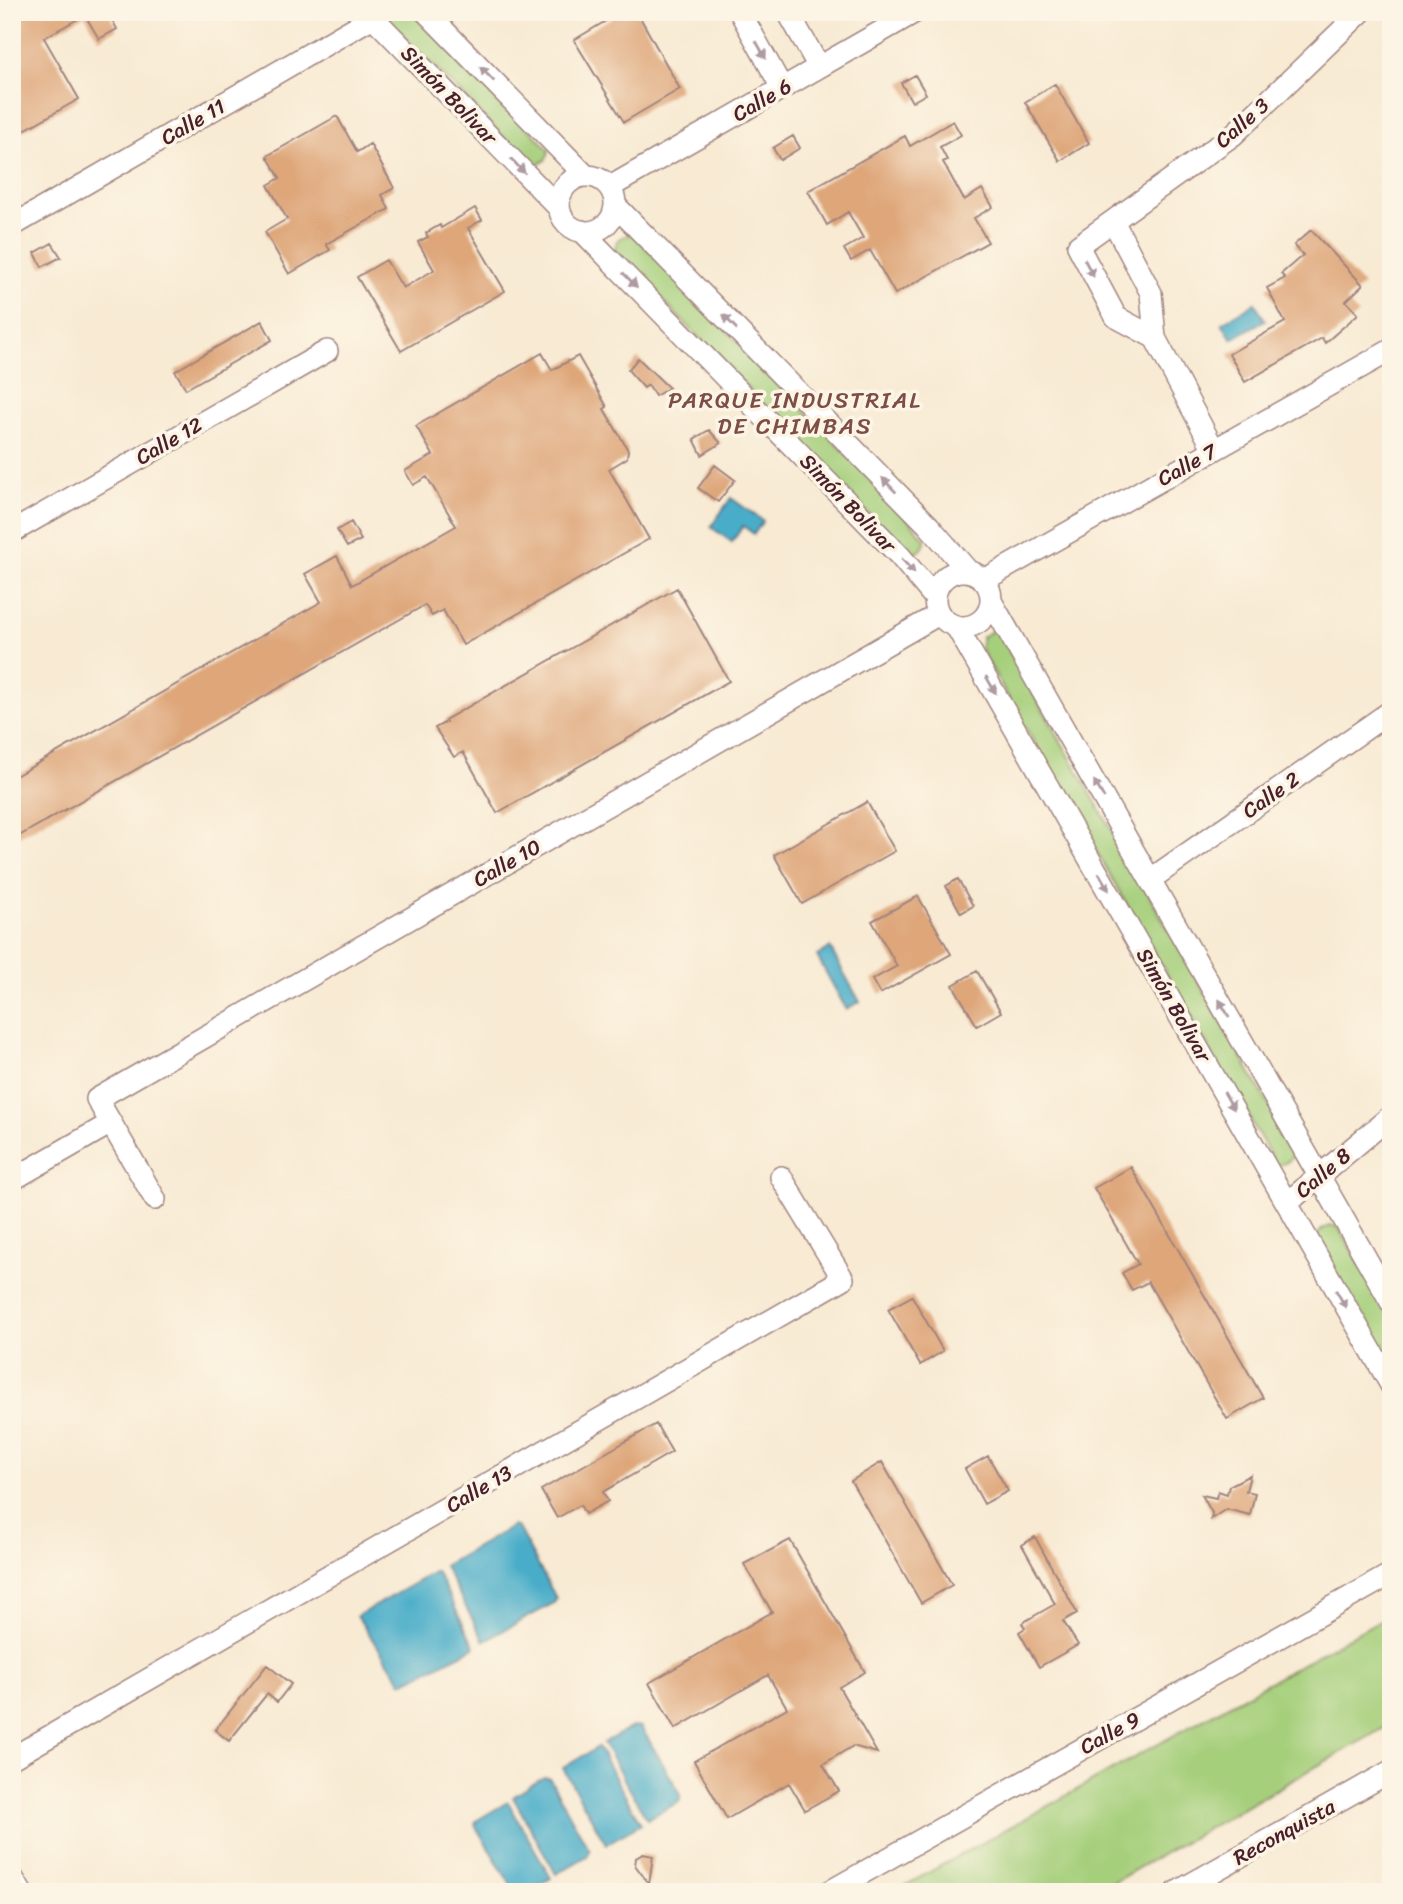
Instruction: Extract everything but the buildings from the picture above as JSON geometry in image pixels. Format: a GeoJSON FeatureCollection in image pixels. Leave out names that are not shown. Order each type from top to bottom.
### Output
{"type":"FeatureCollection","features":[{"type":"Feature","properties":{"kind":"street","name":"Simón Bolivar"},"geometry":{"type":"LineString","coordinates":[[426,12],[586,176]]}},
{"type":"Feature","properties":{"kind":"street"},"geometry":{"type":"LineString","coordinates":[[740,12],[782,88]]}},
{"type":"Feature","properties":{"kind":"street"},"geometry":{"type":"LineString","coordinates":[[788,12],[819,67]]}},
{"type":"Feature","properties":{"kind":"street","name":"Calle 6"},"geometry":{"type":"LineString","coordinates":[[612,196],[782,88],[915,12]]}},
{"type":"Feature","properties":{"kind":"street","name":"Calle 3"},"geometry":{"type":"LineString","coordinates":[[1155,338],[1116,317],[1078,246],[1233,135],[1361,12]]}},
{"type":"Feature","properties":{"kind":"street","name":"Simón Bolivar"},"geometry":{"type":"LineString","coordinates":[[370,15],[559,208]]}},
{"type":"Feature","properties":{"kind":"street","name":"Calle 11"},"geometry":{"type":"LineString","coordinates":[[12,226],[370,15]]}},
{"type":"Feature","properties":{"kind":"street"},"geometry":{"type":"LineString","coordinates":[[579,177],[600,179],[612,196],[610,220],[598,229],[582,231],[569,226],[561,215],[559,200],[566,186],[579,177]]}},
{"type":"Feature","properties":{"kind":"street","name":"Simón Bolivar"},"geometry":{"type":"LineString","coordinates":[[612,196],[976,575]]}},
{"type":"Feature","properties":{"kind":"street"},"geometry":{"type":"LineString","coordinates":[[1113,221],[1151,293],[1155,338],[1214,450]]}},
{"type":"Feature","properties":{"kind":"street","name":"Simón Bolivar"},"geometry":{"type":"LineString","coordinates":[[582,231],[900,556],[944,613],[1391,1385]]}},
{"type":"Feature","properties":{"kind":"street","name":"Calle 7"},"geometry":{"type":"LineString","coordinates":[[976,575],[1214,450],[1391,350]]}},
{"type":"Feature","properties":{"kind":"street","name":"Calle 12"},"geometry":{"type":"LineString","coordinates":[[12,532],[327,351]]}},
{"type":"Feature","properties":{"kind":"street"},"geometry":{"type":"LineString","coordinates":[[958,571],[976,575],[991,593],[991,601],[989,611],[983,618],[966,627],[944,613],[937,589],[949,574],[958,571]]}},
{"type":"Feature","properties":{"kind":"street","name":"Simón Bolivar"},"geometry":{"type":"LineString","coordinates":[[991,601],[1391,1302]]}},
{"type":"Feature","properties":{"kind":"street","name":"Calle 10"},"geometry":{"type":"LineString","coordinates":[[155,1199],[97,1099],[944,613]]}},
{"type":"Feature","properties":{"kind":"street","name":"Calle 2"},"geometry":{"type":"LineString","coordinates":[[1150,879],[1391,711]]}},
{"type":"Feature","properties":{"kind":"street","name":"Calle 8"},"geometry":{"type":"LineString","coordinates":[[1287,1203],[1391,1116]]}},
{"type":"Feature","properties":{"kind":"street"},"geometry":{"type":"LineString","coordinates":[[12,1180],[111,1123]]}},
{"type":"Feature","properties":{"kind":"street","name":"Calle 13"},"geometry":{"type":"LineString","coordinates":[[12,1758],[843,1279],[781,1177]]}},
{"type":"Feature","properties":{"kind":"street","name":"Calle 9"},"geometry":{"type":"LineString","coordinates":[[829,1892],[1391,1574]]}},
{"type":"Feature","properties":{"kind":"street","name":"Reconquista"},"geometry":{"type":"LineString","coordinates":[[1177,1892],[1391,1771]]}},
{"type":"Feature","properties":{"kind":"street"},"geometry":{"type":"LineString","coordinates":[[12,1877],[21,1892]]}},
{"type":"Feature","properties":{"kind":"green space"},"geometry":{"type":"Polygon","coordinates":[[[381,12],[417,12],[549,150],[545,160],[530,164],[381,12]]]}},
{"type":"Feature","properties":{"kind":"green space"},"geometry":{"type":"Polygon","coordinates":[[[634,235],[894,503],[925,539],[920,550],[908,554],[615,251],[618,240],[634,235]]]}},
{"type":"Feature","properties":{"kind":"green space"},"geometry":{"type":"Polygon","coordinates":[[[991,631],[999,633],[1294,1149],[1286,1162],[1276,1165],[980,648],[982,637],[991,631]]]}},
{"type":"Feature","properties":{"kind":"green space"},"geometry":{"type":"Polygon","coordinates":[[[1338,1227],[1391,1319],[1391,1370],[1316,1240],[1321,1230],[1338,1227]]]}},
{"type":"Feature","properties":{"kind":"green space"},"geometry":{"type":"Polygon","coordinates":[[[1391,1614],[1391,1724],[1096,1892],[894,1892],[1391,1614]]]}},
{"type":"Feature","properties":{"kind":"water"},"geometry":{"type":"Polygon","coordinates":[[[1255,303],[1265,320],[1232,339],[1222,323],[1255,303]]]}},
{"type":"Feature","properties":{"kind":"water"},"geometry":{"type":"Polygon","coordinates":[[[731,498],[763,521],[754,534],[743,526],[732,542],[711,527],[731,498]]]}},
{"type":"Feature","properties":{"kind":"water"},"geometry":{"type":"Polygon","coordinates":[[[830,948],[860,1002],[846,1009],[817,956],[830,948]]]}},
{"type":"Feature","properties":{"kind":"water"},"geometry":{"type":"Polygon","coordinates":[[[513,1526],[518,1528],[556,1598],[554,1603],[484,1641],[444,1566],[513,1526]]]}},
{"type":"Feature","properties":{"kind":"water"},"geometry":{"type":"Polygon","coordinates":[[[436,1571],[475,1647],[405,1682],[401,1681],[357,1616],[436,1571]]]}},
{"type":"Feature","properties":{"kind":"water"},"geometry":{"type":"Polygon","coordinates":[[[634,1726],[641,1727],[681,1795],[679,1802],[647,1819],[603,1743],[634,1726]]]}},
{"type":"Feature","properties":{"kind":"water"},"geometry":{"type":"Polygon","coordinates":[[[598,1747],[641,1824],[606,1844],[563,1768],[598,1747]]]}},
{"type":"Feature","properties":{"kind":"water"},"geometry":{"type":"Polygon","coordinates":[[[544,1777],[550,1779],[590,1851],[587,1856],[556,1874],[513,1797],[544,1777]]]}},
{"type":"Feature","properties":{"kind":"water"},"geometry":{"type":"Polygon","coordinates":[[[508,1802],[551,1878],[525,1892],[515,1892],[475,1825],[476,1821],[508,1802]]]}},
{"type":"Feature","properties":{"kind":"district","name":"PARQUE INDUSTRIAL DE CHIMBAS"},"geometry":{"type":"Point","coordinates":[795,413]}}]}
